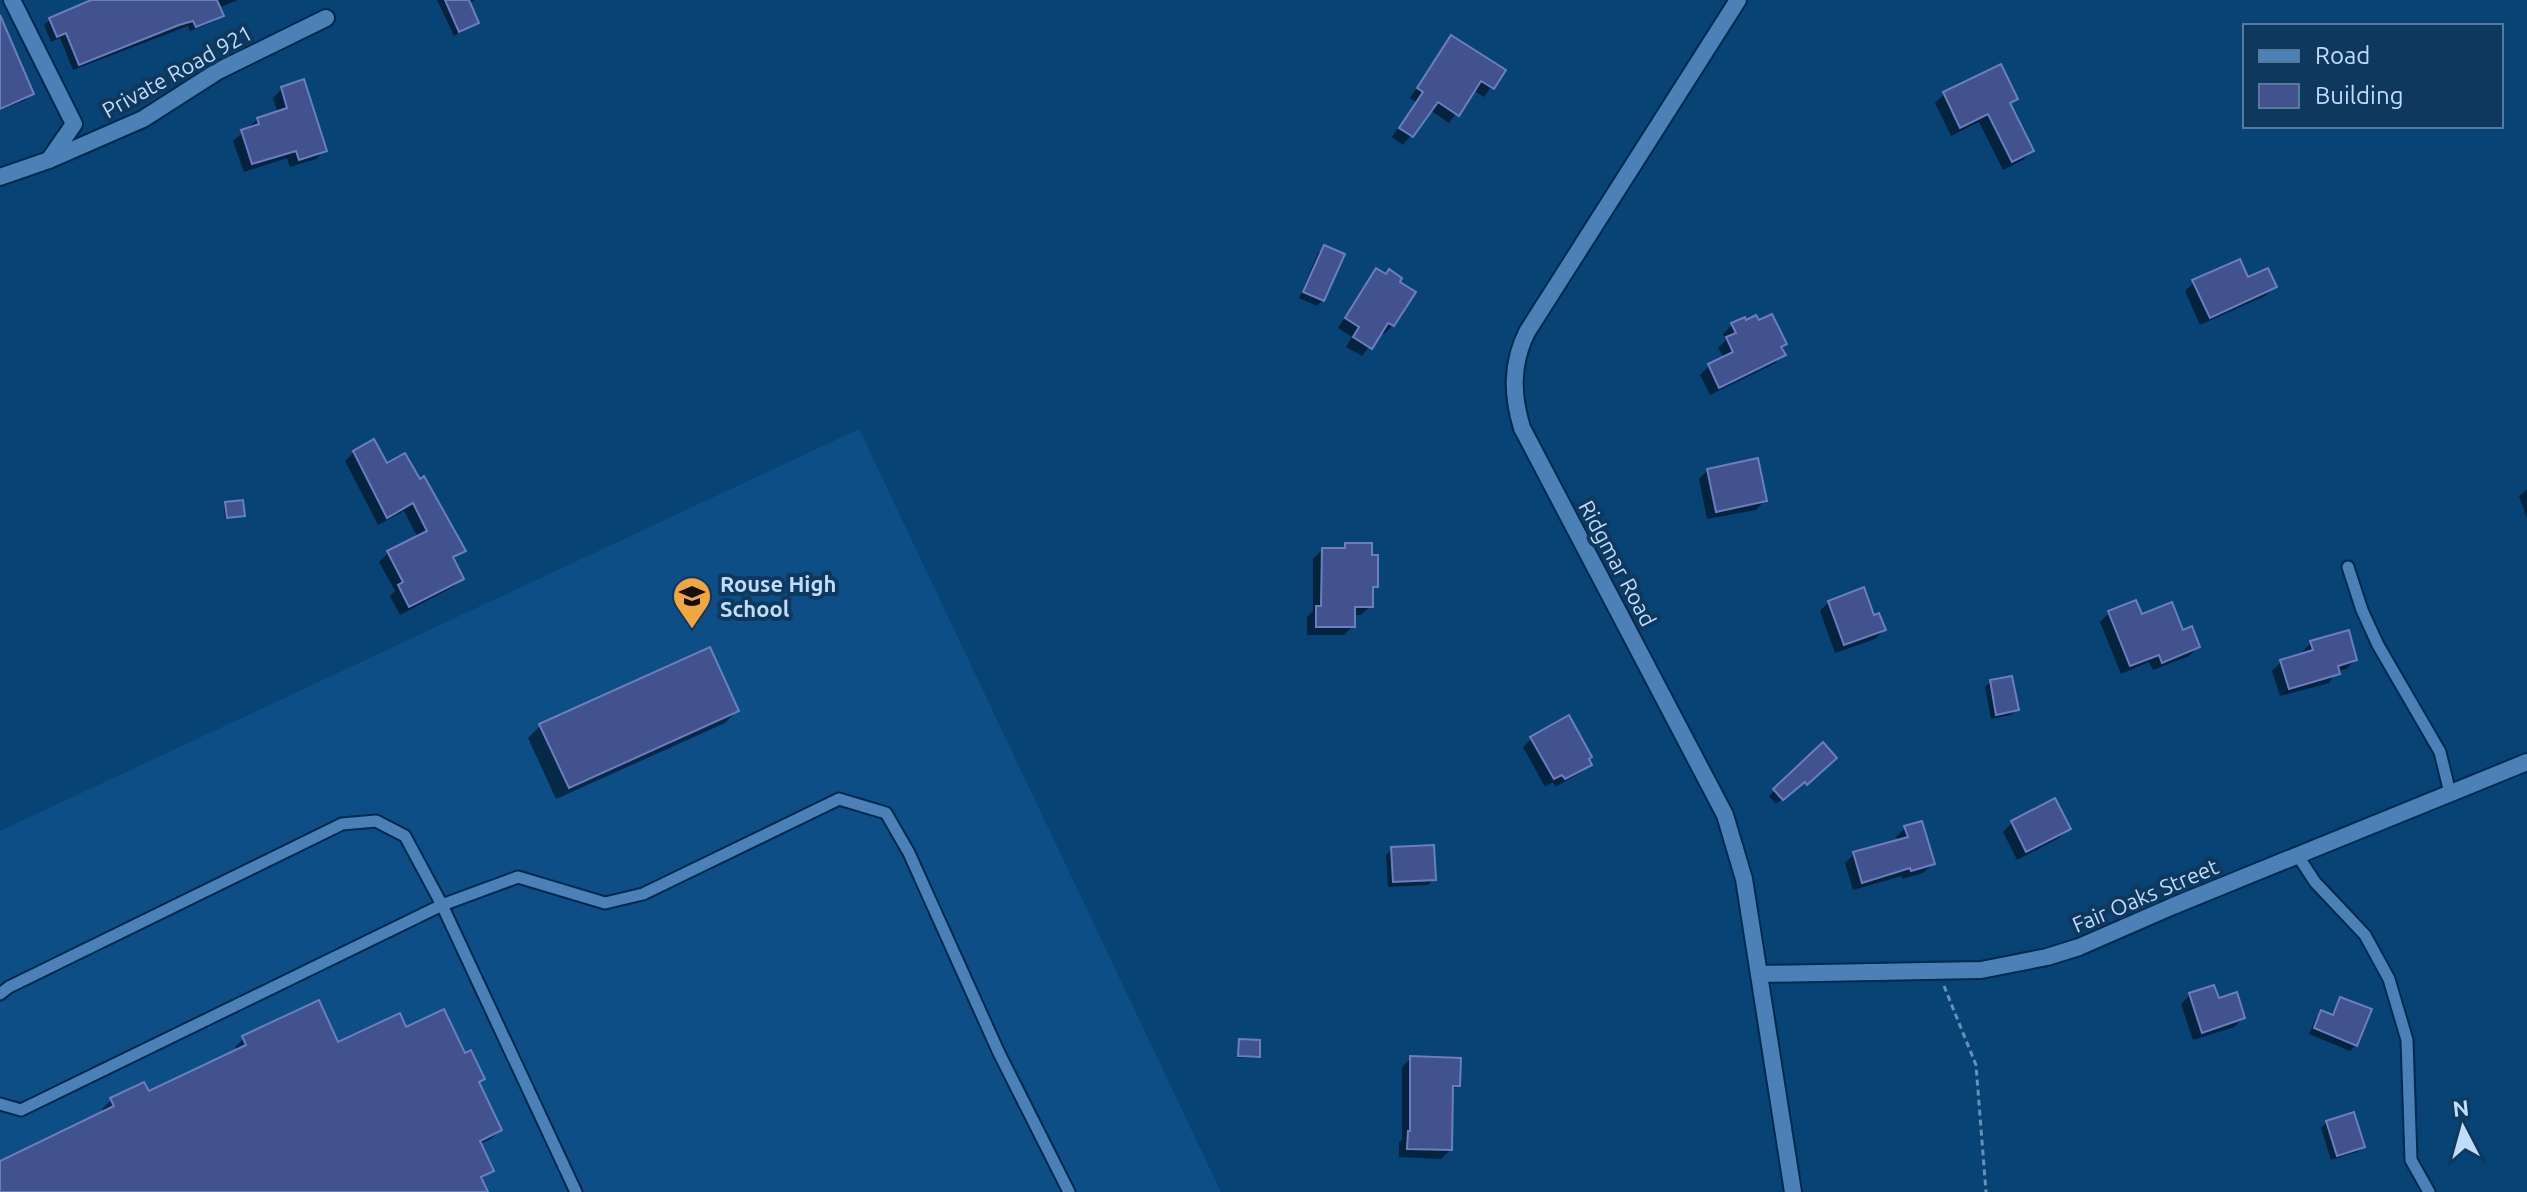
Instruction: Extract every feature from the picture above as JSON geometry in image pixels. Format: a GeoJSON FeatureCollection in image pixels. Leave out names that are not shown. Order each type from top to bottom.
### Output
{"type":"FeatureCollection","features":[{"type":"Feature","properties":{"kind":"street","name":"Private Road 921"},"geometry":{"type":"LineString","coordinates":[[12,0],[74,124],[49,160]]}},
{"type":"Feature","properties":{"kind":"street","name":"Ridgmar Road"},"geometry":{"type":"LineString","coordinates":[[1738,0],[1527,332],[1514,380],[1515,404],[1522,428],[1725,815],[1737,847],[1793,1192]]}},
{"type":"Feature","properties":{"kind":"street","name":"Private Road 921"},"geometry":{"type":"LineString","coordinates":[[0,177],[49,160],[143,119],[218,71],[326,18]]}},
{"type":"Feature","properties":{"kind":"street","name":"Fair Oaks Street"},"geometry":{"type":"LineString","coordinates":[[1759,974],[1981,970],[2058,954],[2527,762]]}},
{"type":"Feature","properties":{"kind":"lane"},"geometry":{"type":"LineString","coordinates":[[2348,567],[2378,645],[2440,752],[2450,793]]}},
{"type":"Feature","properties":{"kind":"lane"},"geometry":{"type":"LineString","coordinates":[[0,1104],[21,1110],[442,905],[518,877],[605,903],[643,894],[839,799],[886,813],[909,853],[999,1053],[1069,1192]]}},
{"type":"Feature","properties":{"kind":"lane"},"geometry":{"type":"LineString","coordinates":[[0,994],[342,824],[376,821],[405,836],[442,905],[576,1192]]}},
{"type":"Feature","properties":{"kind":"lane"},"geometry":{"type":"LineString","coordinates":[[2298,856],[2315,882],[2365,935],[2389,979],[2407,1040],[2411,1160],[2429,1192]]}},
{"type":"Feature","properties":{"kind":"path"},"geometry":{"type":"LineString","coordinates":[[1938,971],[1976,1065],[1986,1192]]}},
{"type":"Feature","properties":{"kind":"shaded area","name":"Rouse High School"},"geometry":{"type":"Polygon","coordinates":[[[859,429],[1221,1192],[0,1192],[0,831],[859,429]]]}},
{"type":"Feature","properties":{"kind":"building"},"geometry":{"type":"Polygon","coordinates":[[[91,0],[217,0],[224,16],[196,27],[193,21],[179,25],[79,65],[66,33],[57,37],[49,18],[91,0]]]}},
{"type":"Feature","properties":{"kind":"building"},"geometry":{"type":"Polygon","coordinates":[[[445,0],[469,0],[479,23],[459,32],[445,0]]]}},
{"type":"Feature","properties":{"kind":"building"},"geometry":{"type":"Polygon","coordinates":[[[0,15],[34,94],[0,109],[0,15]]]}},
{"type":"Feature","properties":{"kind":"building"},"geometry":{"type":"Polygon","coordinates":[[[1451,35],[1506,70],[1494,89],[1481,81],[1459,116],[1438,102],[1413,137],[1399,128],[1423,92],[1417,88],[1451,35]]]}},
{"type":"Feature","properties":{"kind":"building"},"geometry":{"type":"Polygon","coordinates":[[[2001,64],[2018,99],[2010,103],[2034,151],[2012,162],[1988,114],[1960,128],[1943,92],[2001,64]]]}},
{"type":"Feature","properties":{"kind":"building"},"geometry":{"type":"Polygon","coordinates":[[[304,79],[327,151],[299,160],[296,151],[252,164],[241,130],[259,124],[257,118],[287,108],[281,87],[304,79]]]}},
{"type":"Feature","properties":{"kind":"building"},"geometry":{"type":"Polygon","coordinates":[[[1324,245],[1345,254],[1324,301],[1303,292],[1324,245]]]}},
{"type":"Feature","properties":{"kind":"building"},"geometry":{"type":"Polygon","coordinates":[[[2240,259],[2248,277],[2268,268],[2277,287],[2210,318],[2192,280],[2240,259]]]}},
{"type":"Feature","properties":{"kind":"building"},"geometry":{"type":"Polygon","coordinates":[[[1376,268],[1386,274],[1389,269],[1402,278],[1400,282],[1416,292],[1394,326],[1388,323],[1372,349],[1353,337],[1359,327],[1345,318],[1376,268]]]}},
{"type":"Feature","properties":{"kind":"building"},"geometry":{"type":"Polygon","coordinates":[[[1772,314],[1787,344],[1781,347],[1786,355],[1719,388],[1708,364],[1733,352],[1726,337],[1736,333],[1731,323],[1756,315],[1759,320],[1772,314]]]}},
{"type":"Feature","properties":{"kind":"building"},"geometry":{"type":"Polygon","coordinates":[[[374,439],[387,463],[405,453],[420,479],[424,476],[466,551],[453,557],[464,579],[409,607],[398,585],[403,582],[387,551],[427,531],[413,503],[387,518],[353,451],[374,439]]]}},
{"type":"Feature","properties":{"kind":"building"},"geometry":{"type":"Polygon","coordinates":[[[1758,458],[1767,501],[1716,512],[1707,469],[1758,458]]]}},
{"type":"Feature","properties":{"kind":"building"},"geometry":{"type":"Polygon","coordinates":[[[243,500],[245,516],[227,518],[225,502],[243,500]]]}},
{"type":"Feature","properties":{"kind":"building"},"geometry":{"type":"Polygon","coordinates":[[[1345,543],[1372,543],[1372,555],[1378,555],[1378,587],[1373,587],[1373,607],[1355,607],[1355,627],[1316,627],[1316,606],[1321,606],[1322,548],[1345,548],[1345,543]]]}},
{"type":"Feature","properties":{"kind":"building"},"geometry":{"type":"Polygon","coordinates":[[[1864,587],[1874,615],[1879,613],[1886,630],[1844,645],[1828,601],[1864,587]]]}},
{"type":"Feature","properties":{"kind":"building"},"geometry":{"type":"Polygon","coordinates":[[[2136,600],[2142,614],[2172,602],[2183,630],[2192,626],[2200,647],[2162,663],[2159,655],[2130,666],[2108,611],[2136,600]]]}},
{"type":"Feature","properties":{"kind":"building"},"geometry":{"type":"Polygon","coordinates":[[[2349,630],[2357,660],[2338,666],[2340,674],[2289,689],[2280,660],[2313,650],[2310,641],[2349,630]]]}},
{"type":"Feature","properties":{"kind":"building"},"geometry":{"type":"Polygon","coordinates":[[[710,647],[739,711],[569,788],[539,724],[710,647]]]}},
{"type":"Feature","properties":{"kind":"building"},"geometry":{"type":"Polygon","coordinates":[[[2012,676],[2019,710],[1996,715],[1990,680],[2012,676]]]}},
{"type":"Feature","properties":{"kind":"building"},"geometry":{"type":"Polygon","coordinates":[[[1569,715],[1592,757],[1589,759],[1592,765],[1565,779],[1562,775],[1554,779],[1530,737],[1569,715]]]}},
{"type":"Feature","properties":{"kind":"building"},"geometry":{"type":"Polygon","coordinates":[[[1823,742],[1837,758],[1807,785],[1805,782],[1783,800],[1773,789],[1823,742]]]}},
{"type":"Feature","properties":{"kind":"building"},"geometry":{"type":"Polygon","coordinates":[[[2055,798],[2071,829],[2026,852],[2011,821],[2055,798]]]}},
{"type":"Feature","properties":{"kind":"building"},"geometry":{"type":"Polygon","coordinates":[[[1922,821],[1935,864],[1911,871],[1910,868],[1862,883],[1853,852],[1908,837],[1904,826],[1922,821]]]}},
{"type":"Feature","properties":{"kind":"building"},"geometry":{"type":"Polygon","coordinates":[[[1434,845],[1436,880],[1393,882],[1391,847],[1434,845]]]}},
{"type":"Feature","properties":{"kind":"building"},"geometry":{"type":"Polygon","coordinates":[[[2214,985],[2219,998],[2237,992],[2245,1018],[2202,1033],[2189,993],[2214,985]]]}},
{"type":"Feature","properties":{"kind":"building"},"geometry":{"type":"Polygon","coordinates":[[[2340,997],[2372,1009],[2357,1046],[2314,1028],[2321,1010],[2333,1015],[2340,997]]]}},
{"type":"Feature","properties":{"kind":"building"},"geometry":{"type":"Polygon","coordinates":[[[319,1000],[338,1042],[400,1013],[406,1027],[444,1009],[465,1053],[471,1050],[485,1079],[479,1082],[502,1130],[480,1141],[494,1171],[481,1177],[488,1192],[0,1192],[0,1161],[114,1106],[110,1098],[144,1082],[149,1091],[246,1045],[242,1036],[319,1000]]]}},
{"type":"Feature","properties":{"kind":"building"},"geometry":{"type":"Polygon","coordinates":[[[1239,1039],[1260,1040],[1260,1057],[1238,1056],[1239,1039]]]}},
{"type":"Feature","properties":{"kind":"building"},"geometry":{"type":"Polygon","coordinates":[[[1410,1056],[1461,1058],[1460,1086],[1453,1086],[1452,1150],[1407,1149],[1410,1131],[1410,1056]]]}},
{"type":"Feature","properties":{"kind":"building"},"geometry":{"type":"Polygon","coordinates":[[[2354,1112],[2365,1147],[2337,1156],[2326,1121],[2354,1112]]]}},
{"type":"Feature","properties":{"kind":"place","name":"Rouse High School"},"geometry":{"type":"Point","coordinates":[692,630]}}]}
